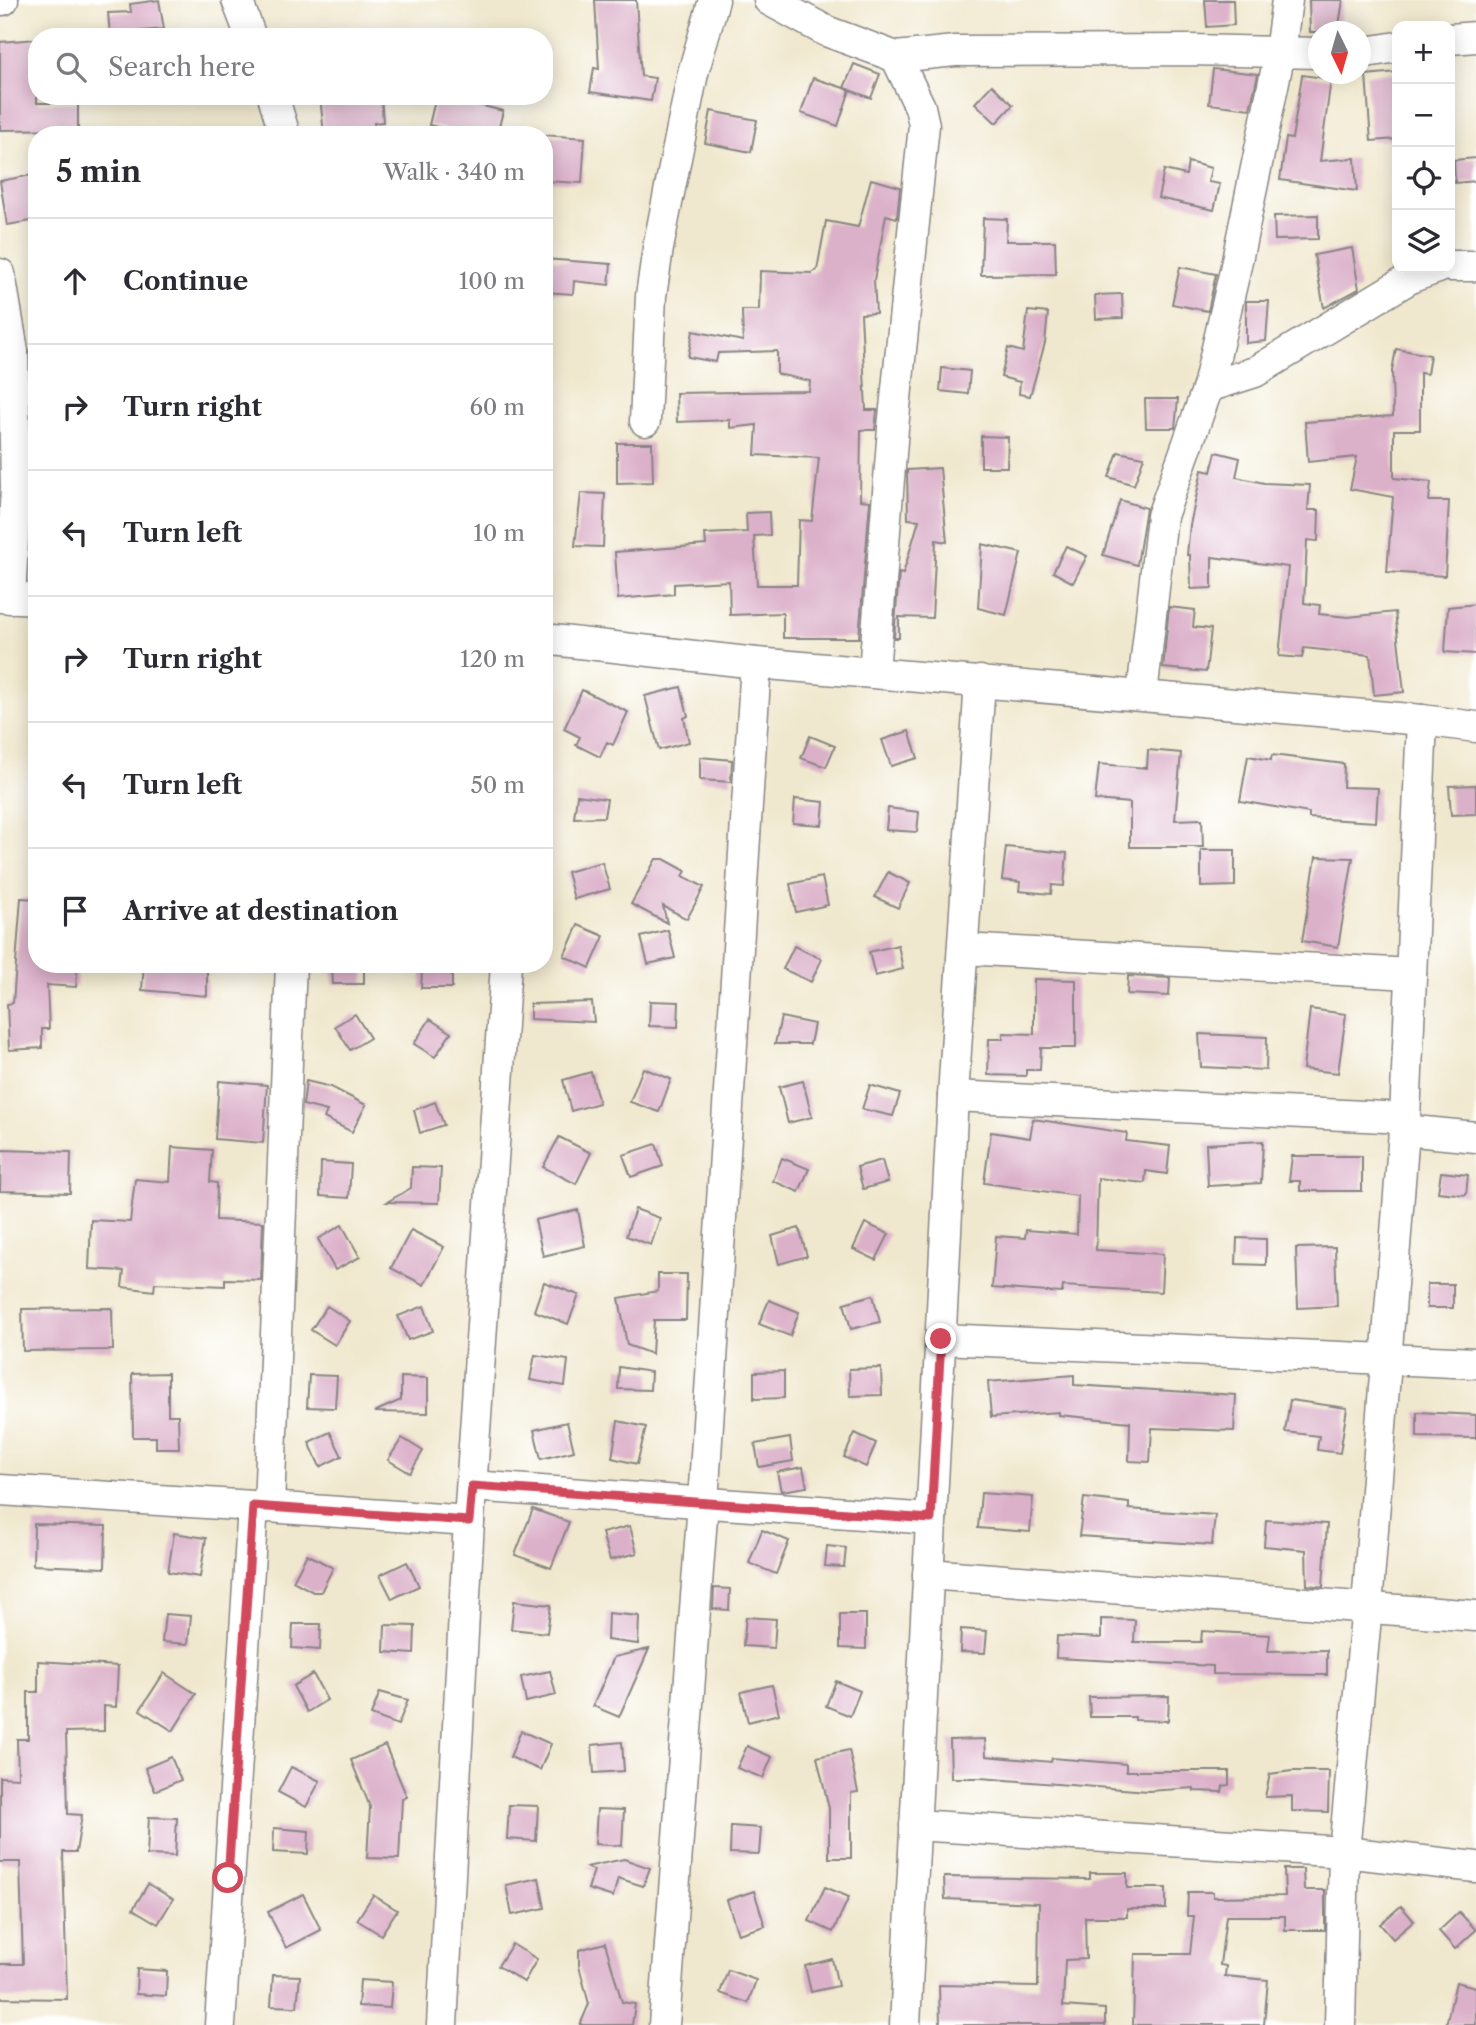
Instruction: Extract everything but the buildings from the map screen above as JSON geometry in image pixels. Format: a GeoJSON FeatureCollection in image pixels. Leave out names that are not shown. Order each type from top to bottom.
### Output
{"type":"FeatureCollection","features":[{"type":"Feature","properties":{"kind":"street"},"geometry":{"type":"LineString","coordinates":[[237,0],[248,28]]}},
{"type":"Feature","properties":{"kind":"street"},"geometry":{"type":"LineString","coordinates":[[645,421],[651,296],[658,248],[693,73],[714,0]]}},
{"type":"Feature","properties":{"kind":"street"},"geometry":{"type":"LineString","coordinates":[[769,0],[826,31],[896,57],[955,51],[1308,53]]}},
{"type":"Feature","properties":{"kind":"street"},"geometry":{"type":"LineString","coordinates":[[1142,695],[1161,516],[1208,387],[1280,52],[1287,0]]}},
{"type":"Feature","properties":{"kind":"street"},"geometry":{"type":"LineString","coordinates":[[1455,39],[1476,37]]}},
{"type":"Feature","properties":{"kind":"street"},"geometry":{"type":"LineString","coordinates":[[1371,52],[1392,48]]}},
{"type":"Feature","properties":{"kind":"street"},"geometry":{"type":"LineString","coordinates":[[874,673],[892,428],[924,125],[920,107],[896,57]]}},
{"type":"Feature","properties":{"kind":"street"},"geometry":{"type":"LineString","coordinates":[[276,105],[282,126]]}},
{"type":"Feature","properties":{"kind":"street"},"geometry":{"type":"LineString","coordinates":[[1455,266],[1476,266]]}},
{"type":"Feature","properties":{"kind":"street"},"geometry":{"type":"LineString","coordinates":[[1208,387],[1255,372],[1412,277],[1424,273]]}},
{"type":"Feature","properties":{"kind":"street"},"geometry":{"type":"LineString","coordinates":[[0,274],[13,351],[15,598]]}},
{"type":"Feature","properties":{"kind":"street"},"geometry":{"type":"LineString","coordinates":[[553,640],[756,663],[1142,695],[1476,727]]}},
{"type":"Feature","properties":{"kind":"street"},"geometry":{"type":"LineString","coordinates":[[664,2025],[703,1503],[756,663]]}},
{"type":"Feature","properties":{"kind":"street"},"geometry":{"type":"LineString","coordinates":[[905,2025],[953,1096],[980,681]]}},
{"type":"Feature","properties":{"kind":"street"},"geometry":{"type":"LineString","coordinates":[[1340,2025],[1344,1852],[1367,1606],[1405,1124],[1422,720]]}},
{"type":"Feature","properties":{"kind":"street"},"geometry":{"type":"LineString","coordinates":[[962,949],[1411,974]]}},
{"type":"Feature","properties":{"kind":"street"},"geometry":{"type":"LineString","coordinates":[[220,2025],[261,1506],[291,973]]}},
{"type":"Feature","properties":{"kind":"street"},"geometry":{"type":"LineString","coordinates":[[442,2025],[469,1521],[505,973]]}},
{"type":"Feature","properties":{"kind":"street"},"geometry":{"type":"LineString","coordinates":[[953,1096],[1405,1124],[1476,1137]]}},
{"type":"Feature","properties":{"kind":"street"},"geometry":{"type":"LineString","coordinates":[[941,1339],[1476,1363]]}},
{"type":"Feature","properties":{"kind":"street"},"geometry":{"type":"LineString","coordinates":[[472,1486],[931,1519]]}},
{"type":"Feature","properties":{"kind":"street"},"geometry":{"type":"LineString","coordinates":[[0,1490],[469,1521]]}},
{"type":"Feature","properties":{"kind":"street"},"geometry":{"type":"LineString","coordinates":[[928,1574],[1476,1616]]}},
{"type":"Feature","properties":{"kind":"street"},"geometry":{"type":"LineString","coordinates":[[915,1825],[1344,1852],[1476,1867]]}},
{"type":"Feature","properties":{"kind":"route"},"geometry":{"type":"LineString","coordinates":[[228,1878],[253,1506],[469,1521],[472,1486],[931,1519],[941,1339]]}}]}
